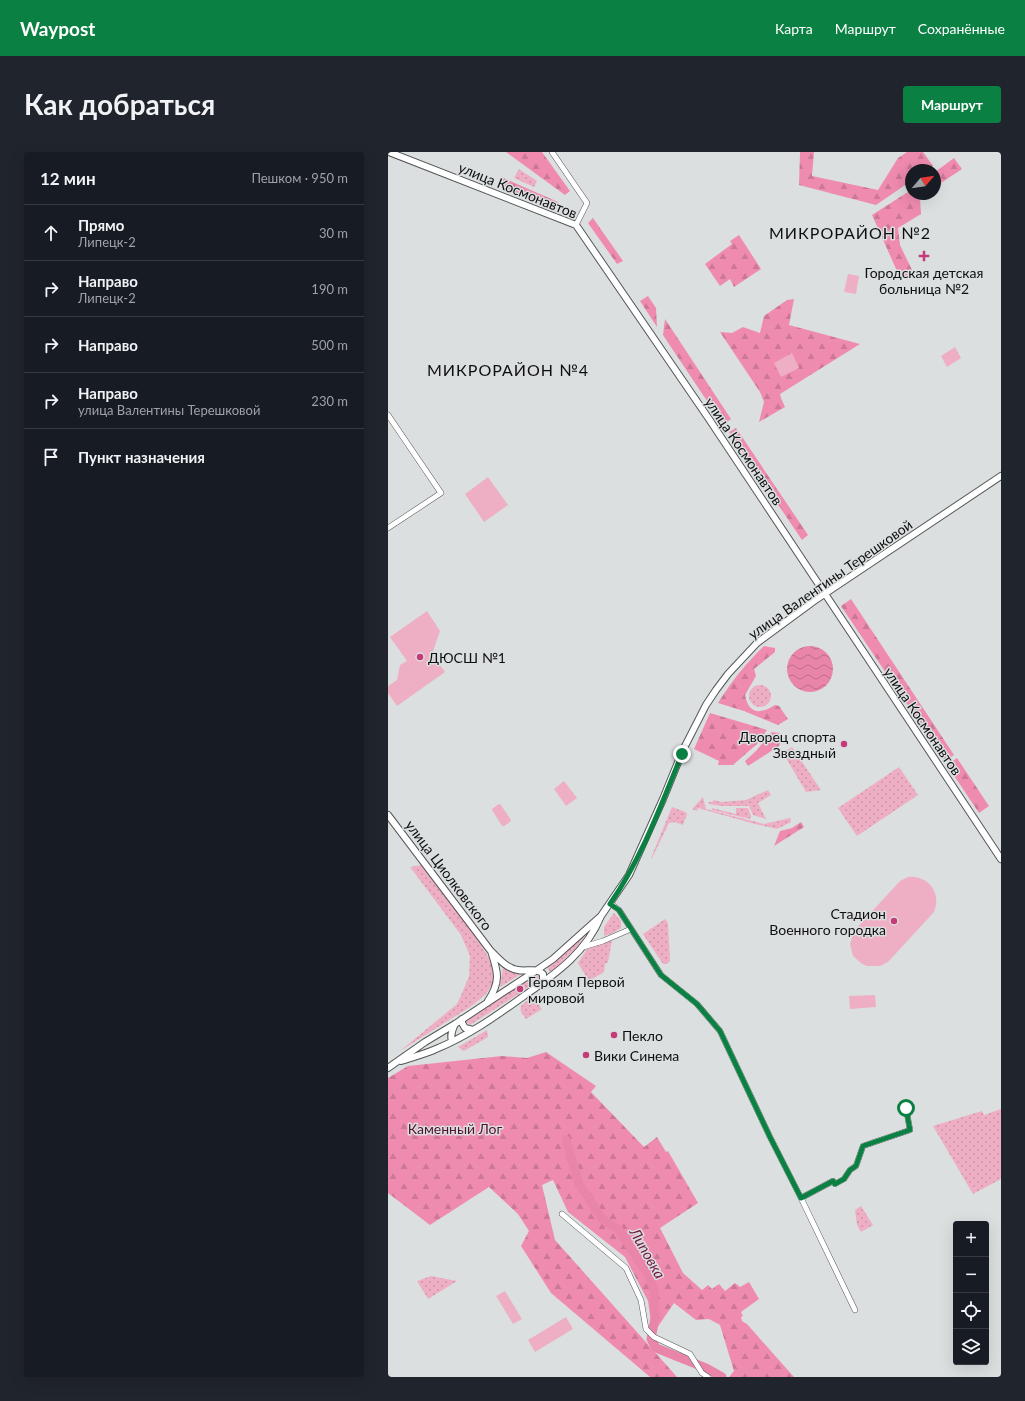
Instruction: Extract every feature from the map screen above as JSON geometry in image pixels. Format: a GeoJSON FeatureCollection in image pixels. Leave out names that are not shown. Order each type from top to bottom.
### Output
{"type":"FeatureCollection","features":[{"type":"Feature","properties":{"kind":"main road","name":"улица Космонавтов"},"geometry":{"type":"LineString","coordinates":[[389,152],[576,225],[709,419],[1001,859]]}},
{"type":"Feature","properties":{"kind":"main road","name":"улица Валентины Терешковой"},"geometry":{"type":"LineString","coordinates":[[391,1066],[425,1042],[455,1024],[553,959],[600,916],[610,904],[629,875],[693,729],[716,690],[757,643],[825,594],[1001,476]]}},
{"type":"Feature","properties":{"kind":"main road","name":"улица Циолковского"},"geometry":{"type":"LineString","coordinates":[[388,815],[490,950]]}},
{"type":"Feature","properties":{"kind":"main road","name":"улица Валентины Терешковой"},"geometry":{"type":"LineString","coordinates":[[391,1066],[452,1042],[486,1022],[543,983],[566,966],[583,947],[590,938],[600,916]]}},
{"type":"Feature","properties":{"kind":"main road"},"geometry":{"type":"LineString","coordinates":[[490,950],[505,964],[518,970],[537,970],[543,974],[543,983]]}},
{"type":"Feature","properties":{"kind":"main road"},"geometry":{"type":"LineString","coordinates":[[487,1002],[495,991],[498,975],[490,950]]}},
{"type":"Feature","properties":{"kind":"main road"},"geometry":{"type":"LineString","coordinates":[[462,1019],[462,1023],[465,1028],[472,1030]]}},
{"type":"Feature","properties":{"kind":"main road"},"geometry":{"type":"LineString","coordinates":[[452,1042],[452,1031],[455,1024]]}},
{"type":"Feature","properties":{"kind":"street"},"geometry":{"type":"LineString","coordinates":[[552,152],[588,203],[576,225]]}},
{"type":"Feature","properties":{"kind":"street"},"geometry":{"type":"LineString","coordinates":[[388,415],[441,493],[388,528]]}},
{"type":"Feature","properties":{"kind":"street"},"geometry":{"type":"LineString","coordinates":[[610,904],[619,910],[661,975],[697,1004],[720,1031],[855,1310]]}},
{"type":"Feature","properties":{"kind":"street"},"geometry":{"type":"LineString","coordinates":[[623,932],[626,927],[625,919]]}},
{"type":"Feature","properties":{"kind":"street"},"geometry":{"type":"LineString","coordinates":[[583,947],[603,941],[631,929]]}},
{"type":"Feature","properties":{"kind":"street"},"geometry":{"type":"LineString","coordinates":[[801,1198],[833,1181],[835,1184],[844,1179],[850,1170],[856,1166],[863,1146],[910,1130],[906,1108]]}},
{"type":"Feature","properties":{"kind":"street"},"geometry":{"type":"LineString","coordinates":[[562,1214],[626,1268],[641,1300],[646,1329],[654,1337],[690,1354],[702,1373],[708,1377]]}},
{"type":"Feature","properties":{"kind":"shaded area"},"geometry":{"type":"Polygon","coordinates":[[[519,169],[537,181],[534,187],[514,178],[519,169]]]}},
{"type":"Feature","properties":{"kind":"shaded area"},"geometry":{"type":"Polygon","coordinates":[[[848,274],[859,276],[856,294],[844,292],[848,274]]]}},
{"type":"Feature","properties":{"kind":"shaded area"},"geometry":{"type":"Polygon","coordinates":[[[955,347],[961,358],[947,367],[941,356],[955,347]]]}},
{"type":"Feature","properties":{"kind":"shaded area"},"geometry":{"type":"Polygon","coordinates":[[[792,353],[799,368],[781,377],[774,363],[792,353]]]}},
{"type":"Feature","properties":{"kind":"shaded area"},"geometry":{"type":"Polygon","coordinates":[[[488,477],[508,505],[484,522],[465,494],[488,477]]]}},
{"type":"Feature","properties":{"kind":"shaded area","name":"ДЮСШ №1"},"geometry":{"type":"Polygon","coordinates":[[[427,611],[440,631],[432,654],[445,672],[397,706],[388,693],[388,686],[397,680],[400,665],[407,661],[390,637],[427,611]]]}},
{"type":"Feature","properties":{"kind":"shaded area"},"geometry":{"type":"Polygon","coordinates":[[[760,685],[768,688],[771,696],[768,704],[760,707],[752,704],[749,696],[752,688],[760,685]]]}},
{"type":"Feature","properties":{"kind":"shaded area"},"geometry":{"type":"Polygon","coordinates":[[[792,747],[821,790],[806,792],[783,753],[792,747]]]}},
{"type":"Feature","properties":{"kind":"shaded area"},"geometry":{"type":"Polygon","coordinates":[[[899,767],[918,795],[857,836],[838,808],[899,767]]]}},
{"type":"Feature","properties":{"kind":"shaded area"},"geometry":{"type":"Polygon","coordinates":[[[564,781],[577,798],[566,806],[554,789],[564,781]]]}},
{"type":"Feature","properties":{"kind":"shaded area"},"geometry":{"type":"Polygon","coordinates":[[[768,790],[771,795],[758,803],[766,819],[753,815],[749,806],[721,806],[709,804],[708,802],[712,802],[714,800],[721,802],[746,800],[768,790]]]}},
{"type":"Feature","properties":{"kind":"shaded area"},"geometry":{"type":"Polygon","coordinates":[[[703,797],[706,809],[764,824],[790,818],[791,822],[777,829],[698,808],[697,811],[692,809],[703,797]]]}},
{"type":"Feature","properties":{"kind":"shaded area"},"geometry":{"type":"Polygon","coordinates":[[[499,804],[511,820],[504,826],[502,826],[492,810],[499,804]]]}},
{"type":"Feature","properties":{"kind":"shaded area"},"geometry":{"type":"Polygon","coordinates":[[[672,807],[687,814],[683,825],[675,822],[669,823],[651,858],[672,807]]]}},
{"type":"Feature","properties":{"kind":"shaded area"},"geometry":{"type":"Polygon","coordinates":[[[712,808],[736,814],[736,808],[748,808],[751,816],[750,819],[712,810],[712,808]]]}},
{"type":"Feature","properties":{"kind":"shaded area"},"geometry":{"type":"Polygon","coordinates":[[[421,865],[476,937],[493,965],[495,976],[493,983],[486,994],[473,1005],[400,1051],[457,1004],[469,976],[470,956],[461,935],[410,867],[421,865]]]}},
{"type":"Feature","properties":{"kind":"shaded area","name":"Стадион Военного городка"},"geometry":{"type":"Polygon","coordinates":[[[908,877],[922,879],[932,887],[936,898],[934,912],[888,962],[880,966],[867,966],[862,964],[853,956],[850,944],[854,931],[900,881],[908,877]]]}},
{"type":"Feature","properties":{"kind":"shaded area"},"geometry":{"type":"Polygon","coordinates":[[[614,913],[621,921],[621,928],[604,936],[604,927],[614,913]]]}},
{"type":"Feature","properties":{"kind":"shaded area"},"geometry":{"type":"Polygon","coordinates":[[[665,919],[668,923],[670,961],[667,964],[663,964],[643,934],[665,919]]]}},
{"type":"Feature","properties":{"kind":"shaded area"},"geometry":{"type":"Polygon","coordinates":[[[593,925],[576,948],[551,973],[546,966],[593,925]]]}},
{"type":"Feature","properties":{"kind":"shaded area"},"geometry":{"type":"Polygon","coordinates":[[[612,941],[608,962],[605,964],[604,972],[589,981],[578,963],[587,949],[612,941]]]}},
{"type":"Feature","properties":{"kind":"shaded area"},"geometry":{"type":"Polygon","coordinates":[[[503,968],[511,972],[521,974],[500,987],[503,968]]]}},
{"type":"Feature","properties":{"kind":"shaded area"},"geometry":{"type":"Polygon","coordinates":[[[537,975],[541,979],[539,981],[470,1025],[466,1022],[467,1019],[537,975]]]}},
{"type":"Feature","properties":{"kind":"shaded area"},"geometry":{"type":"Polygon","coordinates":[[[875,995],[876,1007],[850,1009],[849,996],[875,995]]]}},
{"type":"Feature","properties":{"kind":"shaded area"},"geometry":{"type":"Polygon","coordinates":[[[533,997],[542,1009],[526,1019],[520,1008],[533,997]]]}},
{"type":"Feature","properties":{"kind":"shaded area"},"geometry":{"type":"Polygon","coordinates":[[[487,1030],[488,1037],[464,1051],[458,1047],[487,1030]]]}},
{"type":"Feature","properties":{"kind":"shaded area"},"geometry":{"type":"Polygon","coordinates":[[[1001,1109],[1001,1179],[973,1194],[933,1126],[982,1111],[984,1115],[1001,1109]]]}},
{"type":"Feature","properties":{"kind":"shaded area"},"geometry":{"type":"Polygon","coordinates":[[[861,1206],[873,1225],[861,1232],[857,1225],[855,1210],[861,1206]]]}},
{"type":"Feature","properties":{"kind":"shaded area"},"geometry":{"type":"Polygon","coordinates":[[[431,1276],[457,1281],[428,1299],[417,1281],[431,1276]]]}},
{"type":"Feature","properties":{"kind":"shaded area"},"geometry":{"type":"Polygon","coordinates":[[[505,1291],[522,1319],[513,1324],[496,1296],[505,1291]]]}},
{"type":"Feature","properties":{"kind":"shaded area"},"geometry":{"type":"Polygon","coordinates":[[[566,1317],[573,1329],[535,1352],[528,1340],[566,1317]]]}},
{"type":"Feature","properties":{"kind":"green space"},"geometry":{"type":"Polygon","coordinates":[[[506,152],[542,152],[570,191],[565,195],[506,152]]]}},
{"type":"Feature","properties":{"kind":"green space"},"geometry":{"type":"Polygon","coordinates":[[[800,152],[814,152],[812,176],[878,190],[898,158],[907,152],[923,152],[932,164],[905,164],[905,185],[876,205],[799,185],[800,152]]]}},
{"type":"Feature","properties":{"kind":"green space"},"geometry":{"type":"Polygon","coordinates":[[[954,158],[962,169],[941,183],[941,168],[954,158]]]}},
{"type":"Feature","properties":{"kind":"green space"},"geometry":{"type":"Polygon","coordinates":[[[501,177],[558,202],[555,208],[501,187],[501,177]]]}},
{"type":"Feature","properties":{"kind":"green space"},"geometry":{"type":"Polygon","coordinates":[[[905,194],[905,200],[920,200],[921,214],[898,228],[900,245],[913,272],[901,280],[872,215],[905,194]]]}},
{"type":"Feature","properties":{"kind":"green space"},"geometry":{"type":"Polygon","coordinates":[[[593,218],[623,261],[617,264],[588,223],[593,218]]]}},
{"type":"Feature","properties":{"kind":"green space"},"geometry":{"type":"Polygon","coordinates":[[[739,235],[761,269],[734,287],[730,279],[720,286],[705,264],[732,244],[730,241],[739,235]]]}},
{"type":"Feature","properties":{"kind":"green space"},"geometry":{"type":"Polygon","coordinates":[[[648,296],[656,308],[657,327],[640,301],[648,296]]]}},
{"type":"Feature","properties":{"kind":"green space"},"geometry":{"type":"Polygon","coordinates":[[[794,299],[789,325],[860,344],[780,394],[785,407],[759,422],[764,402],[760,392],[720,332],[732,333],[743,327],[760,333],[764,316],[787,300],[794,299]]]}},
{"type":"Feature","properties":{"kind":"green space"},"geometry":{"type":"Polygon","coordinates":[[[665,319],[731,419],[723,425],[663,335],[665,319]]]}},
{"type":"Feature","properties":{"kind":"green space"},"geometry":{"type":"Polygon","coordinates":[[[736,428],[808,535],[802,540],[729,432],[736,428]]]}},
{"type":"Feature","properties":{"kind":"green space"},"geometry":{"type":"Polygon","coordinates":[[[851,599],[954,755],[945,761],[841,606],[851,599]]]}},
{"type":"Feature","properties":{"kind":"green space"},"geometry":{"type":"Polygon","coordinates":[[[764,646],[775,648],[775,652],[754,669],[756,676],[745,695],[749,706],[756,711],[765,710],[775,705],[779,706],[788,719],[778,725],[744,711],[718,703],[739,673],[764,646]]]}},
{"type":"Feature","properties":{"kind":"green space"},"geometry":{"type":"Polygon","coordinates":[[[710,713],[767,730],[757,744],[733,765],[718,765],[719,761],[694,749],[710,713]]]}},
{"type":"Feature","properties":{"kind":"green space"},"geometry":{"type":"Polygon","coordinates":[[[772,732],[779,733],[782,739],[779,746],[748,766],[745,761],[756,751],[772,732]]]}},
{"type":"Feature","properties":{"kind":"green space"},"geometry":{"type":"Polygon","coordinates":[[[957,758],[989,806],[979,813],[947,765],[957,758]]]}},
{"type":"Feature","properties":{"kind":"green space"},"geometry":{"type":"Polygon","coordinates":[[[801,822],[804,827],[774,846],[780,831],[792,828],[801,822]]]}},
{"type":"Feature","properties":{"kind":"green space","name":"Каменный Лог"},"geometry":{"type":"Polygon","coordinates":[[[546,1052],[596,1086],[591,1092],[644,1147],[657,1137],[666,1152],[668,1151],[698,1203],[660,1228],[683,1273],[702,1290],[708,1285],[712,1289],[719,1284],[725,1291],[735,1283],[740,1287],[749,1282],[759,1299],[741,1312],[743,1316],[741,1317],[742,1321],[747,1324],[794,1377],[729,1377],[734,1371],[720,1325],[709,1319],[696,1320],[674,1303],[657,1328],[652,1328],[648,1301],[625,1257],[568,1212],[553,1180],[542,1185],[555,1240],[677,1377],[650,1377],[551,1293],[521,1246],[529,1231],[518,1214],[489,1187],[430,1225],[388,1193],[388,1078],[408,1066],[502,1056],[527,1058],[546,1052]]]}},
{"type":"Feature","properties":{"kind":"water"},"geometry":{"type":"Polygon","coordinates":[[[810,646],[823,650],[829,656],[833,669],[829,682],[823,688],[810,692],[797,688],[791,682],[787,669],[791,656],[797,650],[810,646]]]}},
{"type":"Feature","properties":{"kind":"waterway","name":"Липовка"},"geometry":{"type":"LineString","coordinates":[[566,1140],[579,1184],[603,1220],[619,1230],[649,1276],[654,1290],[655,1318],[651,1339],[656,1348],[706,1368],[722,1377]]}},
{"type":"Feature","properties":{"kind":"place","name":"Городская детская больница №2"},"geometry":{"type":"Point","coordinates":[924,256]}},
{"type":"Feature","properties":{"kind":"place","name":"ДЮСШ №1"},"geometry":{"type":"Point","coordinates":[420,657]}},
{"type":"Feature","properties":{"kind":"place","name":"Дворец спорта Звездный"},"geometry":{"type":"Point","coordinates":[844,744]}},
{"type":"Feature","properties":{"kind":"place","name":"Стадион Военного городка"},"geometry":{"type":"Point","coordinates":[894,921]}},
{"type":"Feature","properties":{"kind":"place","name":"Героям Первой мировой"},"geometry":{"type":"Point","coordinates":[520,989]}},
{"type":"Feature","properties":{"kind":"place","name":"Пекло"},"geometry":{"type":"Point","coordinates":[614,1035]}},
{"type":"Feature","properties":{"kind":"place","name":"Вики Синема"},"geometry":{"type":"Point","coordinates":[586,1055]}},
{"type":"Feature","properties":{"kind":"district","name":"МИКРОРАЙОН №2"},"geometry":{"type":"Point","coordinates":[850,232]}},
{"type":"Feature","properties":{"kind":"district","name":"МИКРОРАЙОН №4"},"geometry":{"type":"Point","coordinates":[508,369]}},
{"type":"Feature","properties":{"kind":"route"},"geometry":{"type":"LineString","coordinates":[[682,754],[629,875],[610,904],[619,910],[661,975],[697,1004],[720,1031],[770,1137],[801,1198],[833,1181],[835,1184],[844,1179],[850,1170],[856,1166],[863,1146],[910,1130],[906,1108]]}}]}
